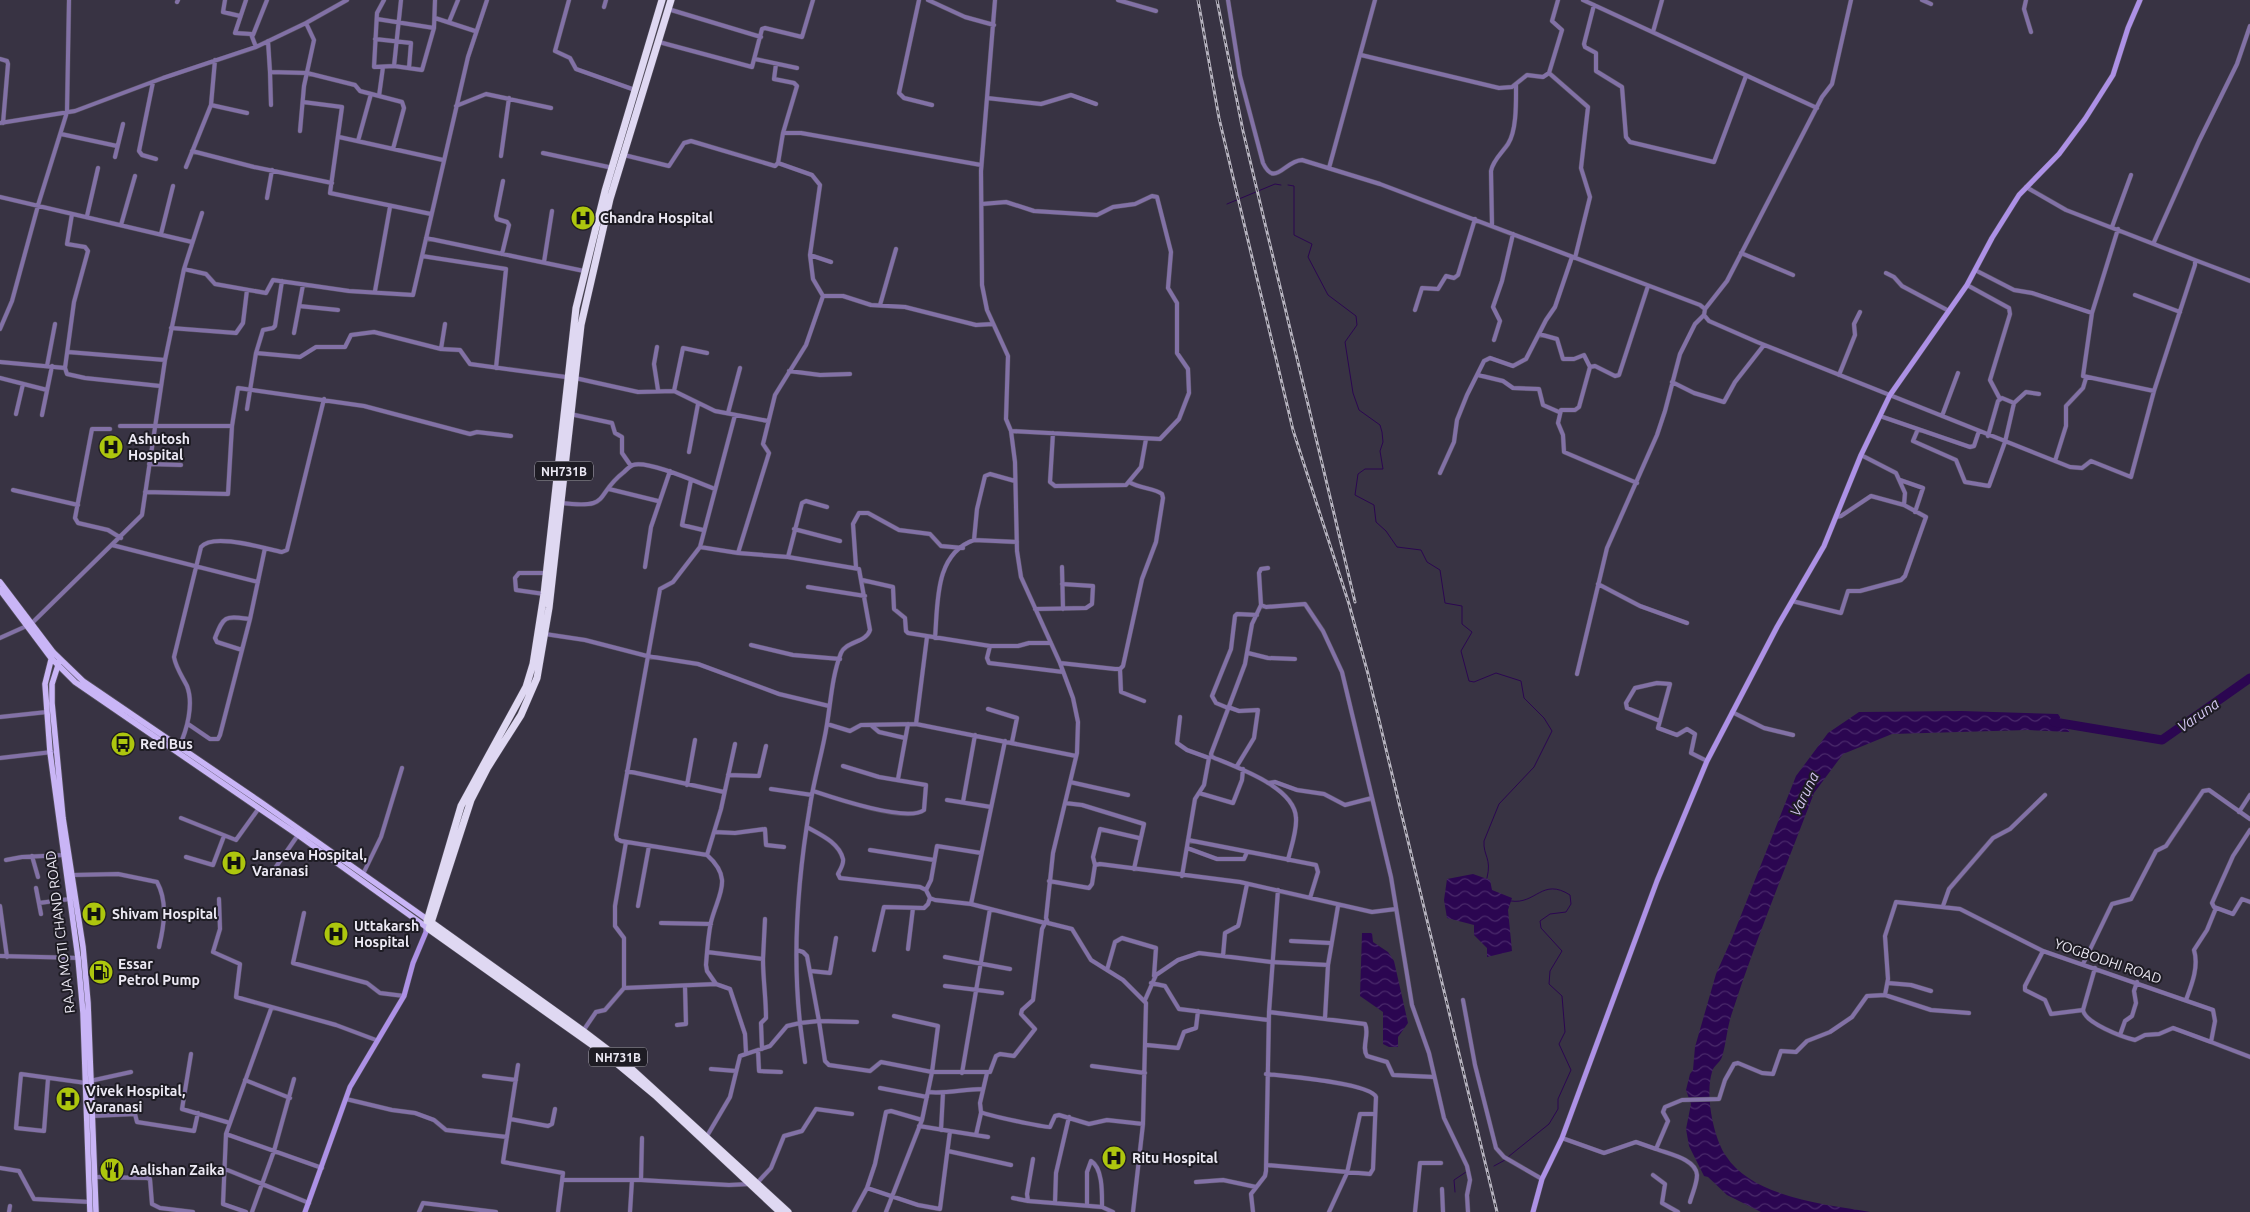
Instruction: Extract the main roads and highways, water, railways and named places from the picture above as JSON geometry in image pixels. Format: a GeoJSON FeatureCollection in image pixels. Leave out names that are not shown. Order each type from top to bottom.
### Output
{"type":"FeatureCollection","features":[{"type":"Feature","properties":{"kind":"highway"},"geometry":{"type":"LineString","coordinates":[[428,926],[461,806],[526,687],[533,664],[544,594],[570,377],[576,308],[584,271],[662,0]]}},
{"type":"Feature","properties":{"kind":"highway","name":"NH731B"},"geometry":{"type":"LineString","coordinates":[[428,926],[471,800],[529,698],[537,678],[545,634],[561,503],[570,414],[570,377],[591,273],[624,155],[671,0]]}},
{"type":"Feature","properties":{"kind":"highway","name":"NH731B"},"geometry":{"type":"LineString","coordinates":[[428,926],[583,1031],[650,1085],[707,1136],[780,1212]]}},
{"type":"Feature","properties":{"kind":"highway","name":"NH731B"},"geometry":{"type":"LineString","coordinates":[[428,926],[608,1056],[788,1212]]}},
{"type":"Feature","properties":{"kind":"main road"},"geometry":{"type":"LineString","coordinates":[[0,582],[29,625]]}},
{"type":"Feature","properties":{"kind":"main road"},"geometry":{"type":"LineString","coordinates":[[0,590],[52,655],[83,681],[259,808],[428,926]]}},
{"type":"Feature","properties":{"kind":"main road","name":"RAJA MOTI CHAND ROAD"},"geometry":{"type":"LineString","coordinates":[[52,655],[45,684],[64,855],[81,958],[88,1082],[90,1212]]}},
{"type":"Feature","properties":{"kind":"main road"},"geometry":{"type":"LineString","coordinates":[[59,662],[52,684],[53,752],[73,876],[81,958]]}},
{"type":"Feature","properties":{"kind":"main road"},"geometry":{"type":"LineString","coordinates":[[178,749],[363,874],[428,926]]}},
{"type":"Feature","properties":{"kind":"main road"},"geometry":{"type":"LineString","coordinates":[[88,1082],[92,1116],[96,1212]]}},
{"type":"Feature","properties":{"kind":"water"},"geometry":{"type":"Polygon","coordinates":[[[1962,711],[2058,714],[2070,732],[2027,730],[1892,734],[1843,754],[1814,793],[1740,988],[1722,1057],[1713,1070],[1710,1081],[1710,1103],[1714,1127],[1721,1148],[1738,1170],[1754,1181],[1792,1197],[1870,1212],[1761,1212],[1727,1195],[1708,1177],[1704,1176],[1689,1146],[1686,1129],[1691,1104],[1686,1090],[1690,1074],[1693,1070],[1695,1047],[1716,974],[1796,776],[1828,733],[1859,712],[1962,711]]]}},
{"type":"Feature","properties":{"kind":"water"},"geometry":{"type":"Polygon","coordinates":[[[1473,874],[1490,880],[1492,890],[1512,898],[1508,910],[1512,951],[1487,957],[1487,948],[1474,935],[1474,925],[1447,918],[1444,900],[1447,879],[1473,874]]]}},
{"type":"Feature","properties":{"kind":"water"},"geometry":{"type":"Polygon","coordinates":[[[1362,933],[1372,933],[1373,942],[1388,952],[1394,961],[1408,1023],[1398,1037],[1398,1047],[1389,1047],[1383,1044],[1383,1012],[1360,996],[1362,933]]]}},
{"type":"Feature","properties":{"kind":"waterway"},"geometry":{"type":"LineString","coordinates":[[1227,204],[1275,184],[1281,185]]}},
{"type":"Feature","properties":{"kind":"waterway"},"geometry":{"type":"LineString","coordinates":[[1288,185],[1294,186],[1294,235],[1312,244],[1308,257],[1328,295],[1356,316],[1357,325],[1345,342],[1353,393],[1359,410],[1380,425],[1382,432],[1383,442],[1380,451],[1383,469],[1365,469],[1358,474],[1355,495],[1374,505],[1376,522],[1386,531],[1397,547],[1421,550],[1427,562],[1440,570],[1445,603],[1462,606],[1462,624],[1472,632],[1461,651],[1469,681],[1474,682],[1496,673],[1521,681],[1524,698],[1544,718],[1552,731],[1534,767],[1499,804],[1484,841],[1488,861],[1487,878]]}},
{"type":"Feature","properties":{"kind":"waterway","name":"Varuna"},"geometry":{"type":"LineString","coordinates":[[2054,722],[2162,740],[2250,678]]}},
{"type":"Feature","properties":{"kind":"waterway"},"geometry":{"type":"LineString","coordinates":[[1508,1157],[1549,1124],[1558,1109],[1558,1099],[1571,1070],[1559,1044],[1565,1032],[1562,996],[1549,984],[1550,971],[1562,951],[1541,928],[1540,921],[1550,914],[1566,912],[1571,904],[1570,895],[1560,890],[1552,889],[1527,899],[1511,901]]}},
{"type":"Feature","properties":{"kind":"waterway"},"geometry":{"type":"LineString","coordinates":[[1494,1166],[1505,1160]]}},
{"type":"Feature","properties":{"kind":"waterway"},"geometry":{"type":"LineString","coordinates":[[1455,1192],[1454,1180],[1466,1172]]}},
{"type":"Feature","properties":{"kind":"railway"},"geometry":{"type":"LineString","coordinates":[[1198,0],[1219,118],[1293,430],[1349,604],[1368,674],[1497,1212]]}},
{"type":"Feature","properties":{"kind":"railway"},"geometry":{"type":"LineString","coordinates":[[1217,0],[1243,131],[1355,602]]}},
{"type":"Feature","properties":{"kind":"place","name":"Chandra Hospital"},"geometry":{"type":"Point","coordinates":[583,218]}},
{"type":"Feature","properties":{"kind":"place","name":"Ashutosh Hospital"},"geometry":{"type":"Point","coordinates":[111,447]}},
{"type":"Feature","properties":{"kind":"place","name":"Red Bus"},"geometry":{"type":"Point","coordinates":[123,744]}},
{"type":"Feature","properties":{"kind":"place","name":"Janseva Hospital, Varanasi"},"geometry":{"type":"Point","coordinates":[234,863]}},
{"type":"Feature","properties":{"kind":"place","name":"Shivam Hospital"},"geometry":{"type":"Point","coordinates":[94,914]}},
{"type":"Feature","properties":{"kind":"place","name":"Uttakarsh Hospital"},"geometry":{"type":"Point","coordinates":[336,934]}},
{"type":"Feature","properties":{"kind":"place","name":"Essar Petrol Pump"},"geometry":{"type":"Point","coordinates":[101,972]}},
{"type":"Feature","properties":{"kind":"place","name":"Vivek Hospital, Varanasi"},"geometry":{"type":"Point","coordinates":[68,1099]}},
{"type":"Feature","properties":{"kind":"place","name":"Ritu Hospital"},"geometry":{"type":"Point","coordinates":[1114,1158]}},
{"type":"Feature","properties":{"kind":"place","name":"Aalishan Zaika"},"geometry":{"type":"Point","coordinates":[112,1170]}}]}
